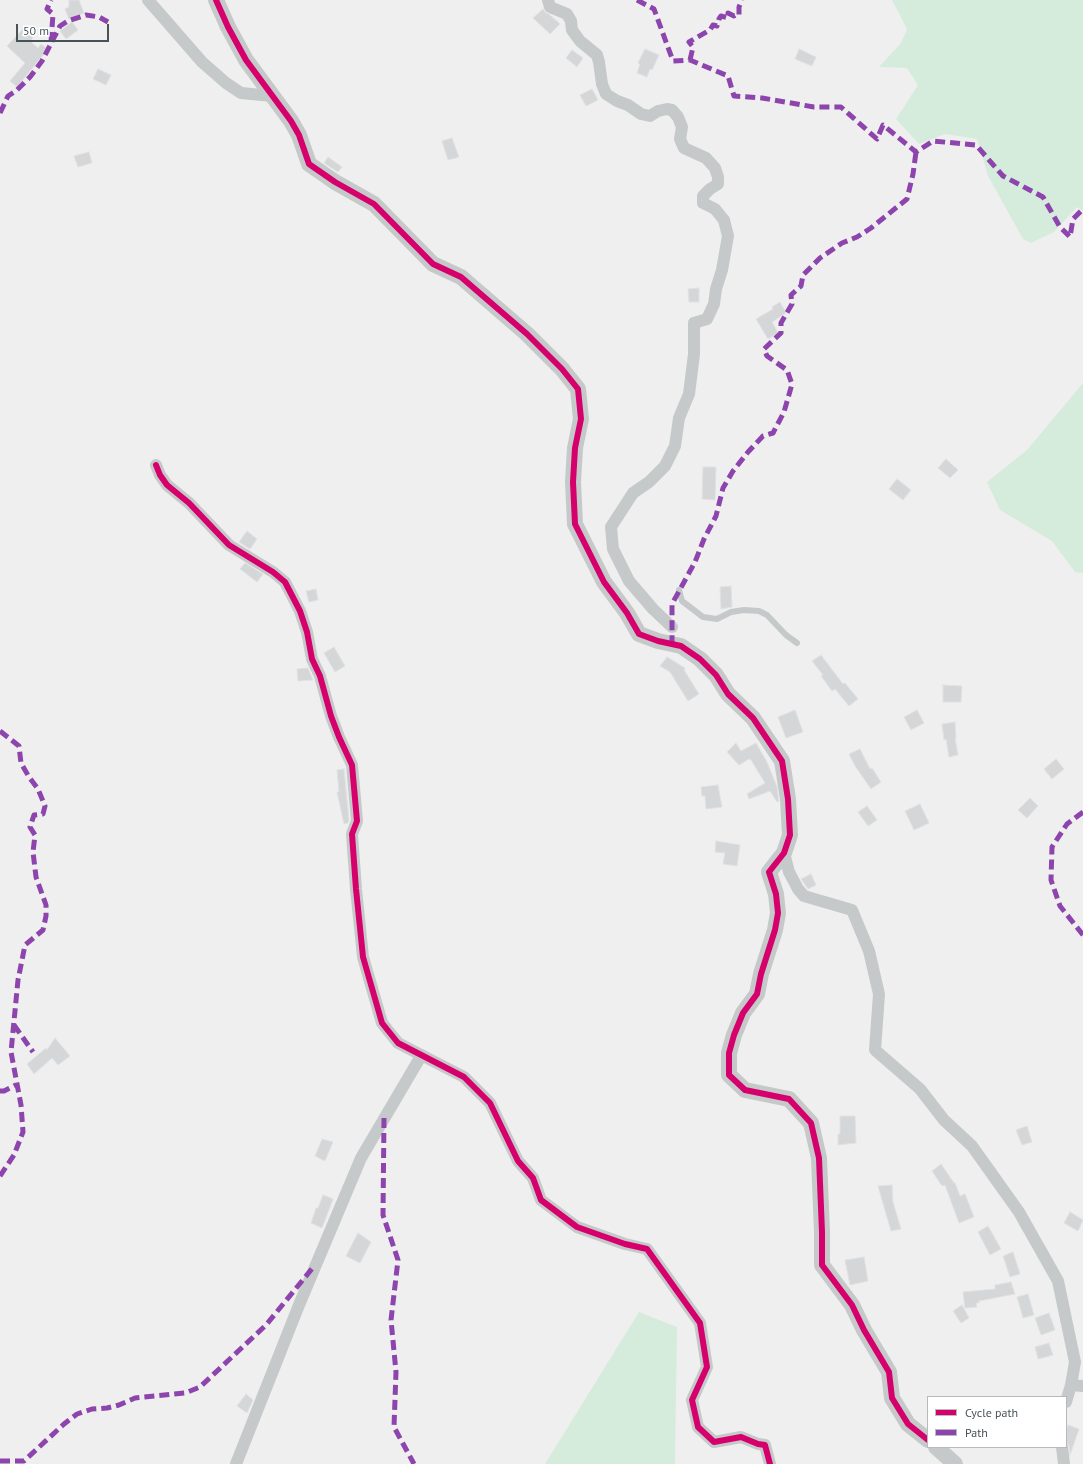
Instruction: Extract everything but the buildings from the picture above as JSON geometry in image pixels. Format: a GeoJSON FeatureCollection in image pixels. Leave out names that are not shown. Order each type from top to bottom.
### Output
{"type":"FeatureCollection","features":[{"type":"Feature","properties":{"kind":"street"},"geometry":{"type":"LineString","coordinates":[[148,0],[202,62],[226,83],[241,93],[272,96]]}},
{"type":"Feature","properties":{"kind":"street"},"geometry":{"type":"LineString","coordinates":[[216,0],[246,60],[291,121],[299,135],[309,164],[335,182],[374,204],[433,264],[461,277],[528,334],[562,369],[578,389],[581,419],[575,448],[573,482],[575,524],[604,582],[627,613],[640,634],[658,642],[681,646],[700,659],[716,675],[728,694],[753,718],[782,761],[788,799],[790,835],[784,853],[769,872],[776,894],[778,912],[775,930],[761,974],[757,994],[743,1013],[728,1052],[729,1074],[745,1090],[789,1100],[811,1123],[819,1158],[822,1265],[852,1305],[864,1330],[889,1372],[892,1398],[908,1424],[927,1439]]}},
{"type":"Feature","properties":{"kind":"street"},"geometry":{"type":"LineString","coordinates":[[548,0],[550,7],[567,14],[571,21],[572,30],[580,41],[596,55],[599,62],[602,84],[606,94],[617,101],[628,105],[641,114],[650,116],[658,110],[672,110],[678,117],[682,127],[680,139],[684,148],[706,158],[715,168],[718,177],[718,184],[710,188],[703,196],[704,203],[715,209],[724,220],[728,236],[714,304],[706,318],[694,323],[694,354],[689,394],[679,418],[675,446],[665,466],[649,482],[633,493],[611,527],[614,548],[628,581],[653,609],[672,627]]}},
{"type":"Feature","properties":{"kind":"street"},"geometry":{"type":"LineString","coordinates":[[156,466],[160,475],[167,484],[189,502],[229,545],[273,572],[285,582],[300,611],[307,632],[312,659],[320,676],[331,716],[352,765],[357,821],[352,834],[363,957],[382,1023],[398,1043],[464,1077],[490,1103],[518,1161],[533,1178],[540,1200],[577,1227],[625,1244],[647,1249],[700,1323],[707,1367],[692,1400],[698,1426],[714,1442],[742,1437],[758,1444],[765,1445],[770,1464]]}},
{"type":"Feature","properties":{"kind":"street"},"geometry":{"type":"LineString","coordinates":[[784,853],[789,872],[798,889],[804,896],[852,910],[869,951],[880,994],[874,1050],[920,1089],[944,1120],[972,1146],[1019,1212],[1058,1281],[1075,1362],[1067,1399]]}},
{"type":"Feature","properties":{"kind":"street"},"geometry":{"type":"LineString","coordinates":[[236,1464],[299,1305],[360,1158],[421,1056]]}},
{"type":"Feature","properties":{"kind":"street"},"geometry":{"type":"LineString","coordinates":[[1071,1385],[1083,1386]]}},
{"type":"Feature","properties":{"kind":"street"},"geometry":{"type":"LineString","coordinates":[[937,1448],[955,1464]]}},
{"type":"Feature","properties":{"kind":"street"},"geometry":{"type":"LineString","coordinates":[[1062,1448],[1064,1464]]}},
{"type":"Feature","properties":{"kind":"lane"},"geometry":{"type":"LineString","coordinates":[[679,590],[682,601],[702,617],[717,619],[731,612],[759,610],[767,615],[786,635],[797,643]]}},
{"type":"Feature","properties":{"kind":"green space"},"geometry":{"type":"Polygon","coordinates":[[[892,0],[1083,0],[1083,211],[1077,207],[1054,232],[1031,243],[1023,239],[988,176],[977,139],[945,134],[919,144],[896,119],[918,85],[907,68],[879,67],[901,43],[907,29],[892,0]]]}},
{"type":"Feature","properties":{"kind":"green space"},"geometry":{"type":"Polygon","coordinates":[[[1083,383],[1083,573],[1075,572],[1052,541],[1000,510],[987,482],[1027,450],[1083,383]]]}},
{"type":"Feature","properties":{"kind":"green space"},"geometry":{"type":"Polygon","coordinates":[[[639,1312],[677,1327],[675,1464],[545,1464],[639,1312]]]}},
{"type":"Feature","properties":{"kind":"marked path"},"geometry":{"type":"LineString","coordinates":[[51,0],[47,9],[53,14],[51,42]]}},
{"type":"Feature","properties":{"kind":"marked path"},"geometry":{"type":"LineString","coordinates":[[637,0],[654,9],[673,61],[690,60],[728,76],[734,96],[762,98],[814,107],[841,107],[877,139],[883,125],[916,152],[933,141],[976,145],[1003,176],[1043,197],[1060,227],[1070,237],[1073,219],[1083,209]]}},
{"type":"Feature","properties":{"kind":"marked path"},"geometry":{"type":"LineString","coordinates":[[690,60],[693,47],[689,42],[710,30],[713,25],[717,26],[721,16],[728,18],[728,13],[734,16],[737,14],[739,15],[739,7],[742,0]]}},
{"type":"Feature","properties":{"kind":"marked path"},"geometry":{"type":"LineString","coordinates":[[0,113],[8,96],[16,91],[30,77],[42,61],[60,26],[68,21],[86,15],[99,17],[108,22]]}},
{"type":"Feature","properties":{"kind":"marked path"},"geometry":{"type":"LineString","coordinates":[[673,645],[672,604],[695,562],[704,539],[716,516],[723,488],[733,471],[748,452],[763,436],[773,433],[784,412],[792,384],[787,370],[767,356],[764,349],[781,333],[781,323],[792,304],[791,295],[801,286],[803,275],[820,258],[842,243],[857,237],[871,228],[907,199],[916,152]]}},
{"type":"Feature","properties":{"kind":"marked path"},"geometry":{"type":"LineString","coordinates":[[0,731],[19,746],[21,763],[38,789],[45,806],[43,814],[34,815],[30,827],[35,835],[33,852],[36,877],[46,905],[46,916],[43,930],[25,945],[18,980],[11,1052],[21,1105],[23,1132],[14,1155],[0,1176]]}},
{"type":"Feature","properties":{"kind":"marked path"},"geometry":{"type":"LineString","coordinates":[[1083,812],[1067,824],[1052,847],[1051,880],[1060,906],[1083,935]]}},
{"type":"Feature","properties":{"kind":"marked path"},"geometry":{"type":"LineString","coordinates":[[14,1025],[33,1052]]}},
{"type":"Feature","properties":{"kind":"marked path"},"geometry":{"type":"LineString","coordinates":[[0,1091],[4,1091],[16,1085]]}},
{"type":"Feature","properties":{"kind":"marked path"},"geometry":{"type":"LineString","coordinates":[[384,1118],[383,1215],[398,1260],[391,1320],[396,1372],[394,1427],[414,1464]]}},
{"type":"Feature","properties":{"kind":"marked path"},"geometry":{"type":"LineString","coordinates":[[0,1461],[24,1461],[77,1414],[92,1409],[107,1408],[119,1405],[135,1398],[185,1393],[200,1387],[266,1325],[315,1265]]}},
{"type":"Feature","properties":{"kind":"cycle path"},"geometry":{"type":"LineString","coordinates":[[216,0],[228,27],[246,60],[291,121],[299,135],[309,164],[335,182],[374,204],[433,264],[461,277],[527,334],[562,369],[578,389],[581,419],[575,448],[573,482],[575,524],[604,582],[627,613],[639,634],[658,641],[681,646],[700,659],[716,675],[728,694],[753,718],[782,761],[788,799],[790,835],[784,853],[769,872],[776,894],[778,913],[775,930],[761,974],[757,994],[743,1013],[734,1035],[729,1053],[729,1075],[745,1090],[789,1099],[811,1123],[819,1158],[822,1265],[852,1305],[864,1330],[889,1372],[892,1398],[908,1424],[927,1439]]}},
{"type":"Feature","properties":{"kind":"cycle path"},"geometry":{"type":"LineString","coordinates":[[156,465],[160,475],[167,485],[189,503],[229,545],[273,572],[285,582],[300,611],[307,632],[312,659],[320,676],[331,716],[352,765],[357,821],[352,834],[363,957],[382,1023],[398,1043],[464,1077],[490,1103],[518,1161],[533,1178],[541,1200],[577,1227],[625,1244],[647,1249],[700,1323],[707,1367],[692,1400],[698,1427],[714,1442],[741,1437],[758,1444],[765,1445],[770,1464]]}}]}
